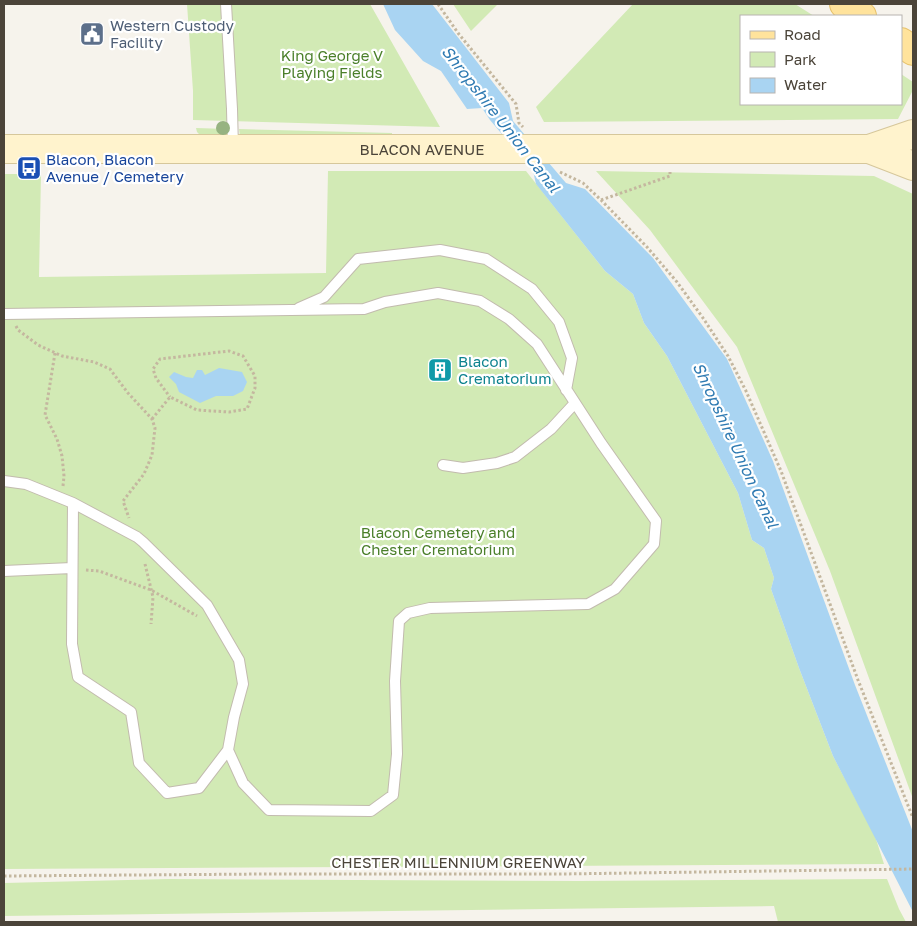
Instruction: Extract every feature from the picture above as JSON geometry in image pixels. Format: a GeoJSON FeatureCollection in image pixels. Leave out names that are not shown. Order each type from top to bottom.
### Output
{"type":"FeatureCollection","features":[{"type":"Feature","properties":{"kind":"main road"},"geometry":{"type":"LineString","coordinates":[[844,4],[860,15]]}},
{"type":"Feature","properties":{"kind":"main road"},"geometry":{"type":"LineString","coordinates":[[902,43],[913,51]]}},
{"type":"Feature","properties":{"kind":"street","name":"BLACON AVENUE"},"geometry":{"type":"LineString","coordinates":[[4,150],[488,149],[559,157],[666,149],[869,148],[913,134]]}},
{"type":"Feature","properties":{"kind":"street","name":"BLACON AVENUE"},"geometry":{"type":"LineString","coordinates":[[869,148],[913,166]]}},
{"type":"Feature","properties":{"kind":"lane"},"geometry":{"type":"LineString","coordinates":[[226,4],[233,149]]}},
{"type":"Feature","properties":{"kind":"lane"},"geometry":{"type":"LineString","coordinates":[[294,310],[324,297],[358,259],[440,250],[486,259],[532,289],[559,322],[572,358],[566,390]]}},
{"type":"Feature","properties":{"kind":"lane"},"geometry":{"type":"LineString","coordinates":[[7,314],[364,309],[385,302],[438,293],[480,301],[509,318],[537,344],[566,390],[656,521],[654,544],[615,589],[588,604],[430,608],[408,613],[399,621],[395,681],[397,754],[393,795],[372,811],[269,810],[244,783],[228,750]]}},
{"type":"Feature","properties":{"kind":"lane"},"geometry":{"type":"LineString","coordinates":[[443,465],[463,468],[497,463],[515,457],[551,429],[575,403]]}},
{"type":"Feature","properties":{"kind":"lane"},"geometry":{"type":"LineString","coordinates":[[4,481],[26,484],[73,503],[137,537],[207,605],[239,660],[243,684],[228,750],[199,788],[167,793],[139,762],[131,712],[78,677],[72,644],[73,503]]}},
{"type":"Feature","properties":{"kind":"lane"},"geometry":{"type":"LineString","coordinates":[[4,571],[72,568]]}},
{"type":"Feature","properties":{"kind":"path"},"geometry":{"type":"LineString","coordinates":[[438,4],[516,104],[519,123],[525,130]]}},
{"type":"Feature","properties":{"kind":"path"},"geometry":{"type":"LineString","coordinates":[[601,200],[670,176],[671,168],[666,149]]}},
{"type":"Feature","properties":{"kind":"path"},"geometry":{"type":"LineString","coordinates":[[559,157],[561,173],[582,183],[601,200],[647,247],[677,282],[728,356],[781,471],[858,680],[913,818]]}},
{"type":"Feature","properties":{"kind":"path"},"geometry":{"type":"LineString","coordinates":[[7,314],[18,330],[38,345],[62,356],[94,362],[110,369],[128,393],[152,419],[154,428],[152,455],[144,474],[122,501],[137,537],[148,572],[153,597],[152,624]]}},
{"type":"Feature","properties":{"kind":"path"},"geometry":{"type":"LineString","coordinates":[[229,351],[243,356],[255,376],[255,388],[247,409],[229,412],[197,410],[170,397],[156,378],[153,369],[160,359],[229,351]]}},
{"type":"Feature","properties":{"kind":"path"},"geometry":{"type":"LineString","coordinates":[[55,353],[45,415],[57,439],[62,456],[64,476],[62,499]]}},
{"type":"Feature","properties":{"kind":"path"},"geometry":{"type":"LineString","coordinates":[[152,419],[170,397]]}},
{"type":"Feature","properties":{"kind":"path"},"geometry":{"type":"LineString","coordinates":[[72,568],[99,571],[151,590],[200,618]]}},
{"type":"Feature","properties":{"kind":"path","name":"CHESTER MILLENNIUM GREENWAY"},"geometry":{"type":"LineString","coordinates":[[4,876],[561,874],[913,869]]}},
{"type":"Feature","properties":{"kind":"green space","name":"King George V Playing Fields"},"geometry":{"type":"Polygon","coordinates":[[[187,4],[370,4],[440,127],[193,120],[187,4]]]}},
{"type":"Feature","properties":{"kind":"green space"},"geometry":{"type":"Polygon","coordinates":[[[453,4],[498,4],[471,31],[453,4]]]}},
{"type":"Feature","properties":{"kind":"green space"},"geometry":{"type":"Polygon","coordinates":[[[633,4],[795,4],[812,15],[740,15],[740,105],[902,105],[902,75],[913,82],[913,90],[898,119],[544,122],[536,107],[633,4]]]}},
{"type":"Feature","properties":{"kind":"green space"},"geometry":{"type":"Polygon","coordinates":[[[196,128],[228,129],[229,136],[200,135],[196,128]]]}},
{"type":"Feature","properties":{"kind":"green space"},"geometry":{"type":"Polygon","coordinates":[[[239,129],[392,133],[392,135],[240,136],[239,129]]]}},
{"type":"Feature","properties":{"kind":"green space","name":"Blacon Cemetery and Chester Crematorium"},"geometry":{"type":"Polygon","coordinates":[[[328,171],[526,171],[605,271],[633,294],[644,323],[667,356],[738,493],[752,540],[764,548],[774,578],[771,589],[799,668],[833,756],[875,836],[884,864],[4,869],[4,174],[41,174],[39,277],[326,273],[328,171]]]}},
{"type":"Feature","properties":{"kind":"green space"},"geometry":{"type":"Polygon","coordinates":[[[596,171],[874,176],[913,194],[913,799],[830,571],[737,347],[650,230],[596,171]]]}},
{"type":"Feature","properties":{"kind":"green space"},"geometry":{"type":"Polygon","coordinates":[[[169,879],[580,881],[887,879],[906,922],[778,922],[774,906],[4,916],[4,883],[169,879]]]}},
{"type":"Feature","properties":{"kind":"water","name":"Shropshire Union Canal"},"geometry":{"type":"Polygon","coordinates":[[[383,4],[432,4],[509,103],[513,121],[566,183],[585,189],[653,258],[727,359],[773,461],[855,685],[913,832],[913,912],[833,756],[771,589],[774,578],[764,548],[752,540],[738,493],[667,356],[644,323],[633,294],[605,271],[536,184],[533,171],[482,108],[467,109],[441,71],[423,61],[395,30],[383,4]]]}},
{"type":"Feature","properties":{"kind":"water"},"geometry":{"type":"Polygon","coordinates":[[[219,368],[242,372],[247,382],[243,391],[233,396],[216,396],[200,403],[179,392],[176,384],[169,377],[174,372],[193,378],[197,370],[202,370],[205,375],[219,368]]]}},
{"type":"Feature","properties":{"kind":"place","name":"Western Custody Facility"},"geometry":{"type":"Point","coordinates":[92,34]}},
{"type":"Feature","properties":{"kind":"place","name":"Blacon, Blacon Avenue / Cemetery"},"geometry":{"type":"Point","coordinates":[29,168]}},
{"type":"Feature","properties":{"kind":"place","name":"Blacon Crematorium"},"geometry":{"type":"Point","coordinates":[440,370]}}]}
